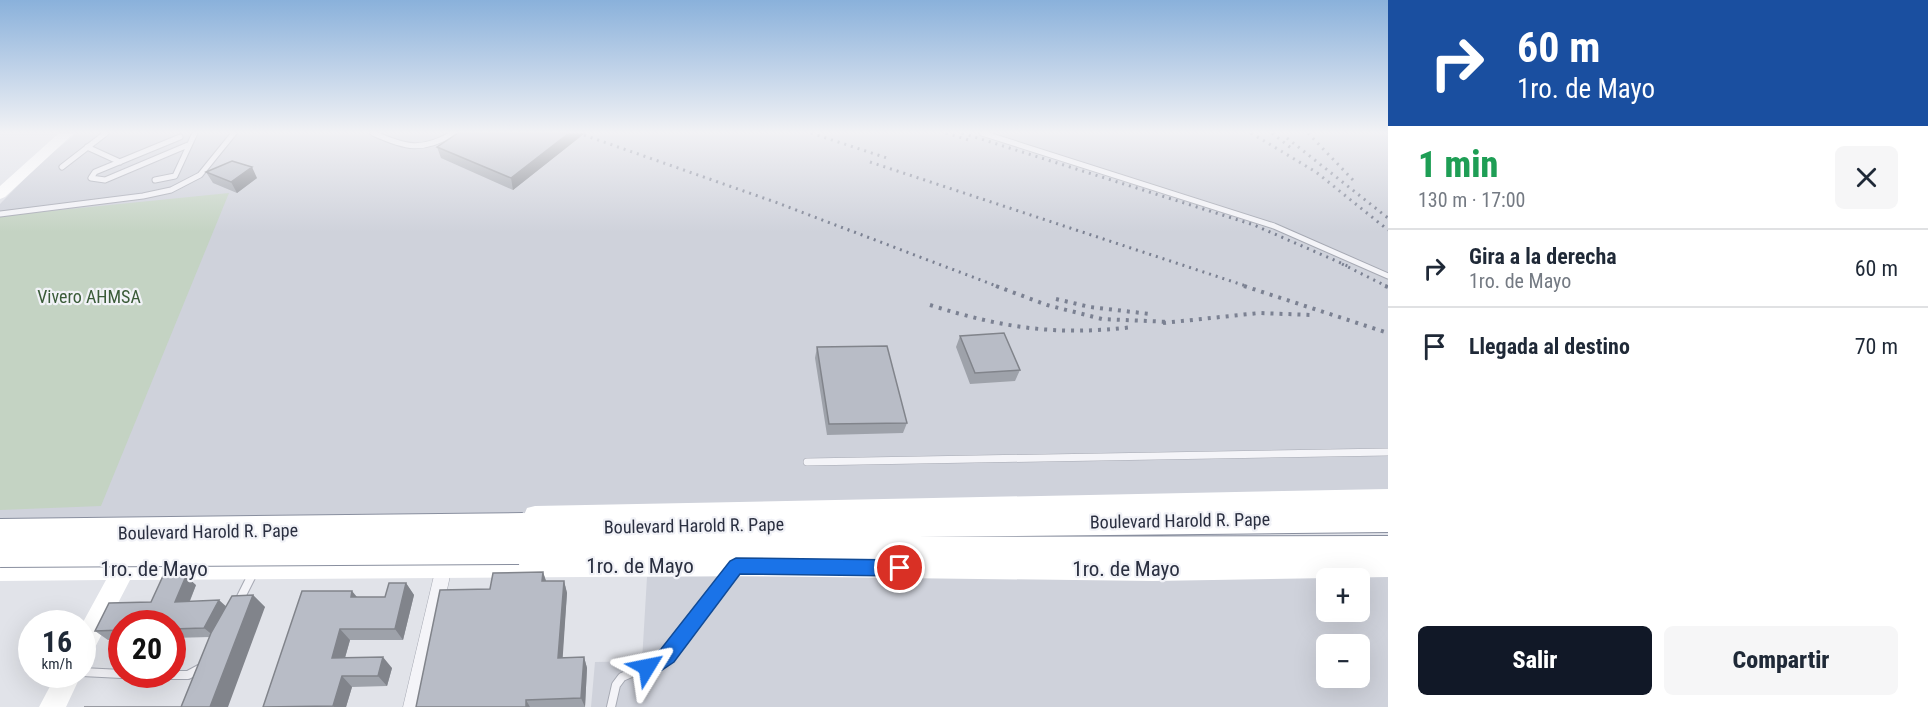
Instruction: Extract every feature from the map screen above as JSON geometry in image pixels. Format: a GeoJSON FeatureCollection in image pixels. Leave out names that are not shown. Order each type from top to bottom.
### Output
{"type":"FeatureCollection","features":[{"type":"Feature","properties":{"kind":"highway","name":"Boulevard Harold R. Pape"},"geometry":{"type":"LineString","coordinates":[[0,552],[1113,522],[1388,519]]}},
{"type":"Feature","properties":{"kind":"highway","name":"Boulevard Harold R. Pape"},"geometry":{"type":"LineString","coordinates":[[0,534],[521,538],[1124,551],[1388,549]]}},
{"type":"Feature","properties":{"kind":"main road"},"geometry":{"type":"LineString","coordinates":[[0,194],[31,166]]}},
{"type":"Feature","properties":{"kind":"main road"},"geometry":{"type":"LineString","coordinates":[[0,520],[453,517],[1388,498]]}},
{"type":"Feature","properties":{"kind":"main road"},"geometry":{"type":"LineString","coordinates":[[96,622],[149,519]]}},
{"type":"Feature","properties":{"kind":"main road","name":"1ro. de Mayo"},"geometry":{"type":"LineString","coordinates":[[0,570],[736,566],[1154,570],[1388,567]]}},
{"type":"Feature","properties":{"kind":"main road"},"geometry":{"type":"LineString","coordinates":[[52,707],[62,688]]}},
{"type":"Feature","properties":{"kind":"street"},"geometry":{"type":"LineString","coordinates":[[412,707],[444,567]]}},
{"type":"Feature","properties":{"kind":"lane"},"geometry":{"type":"LineString","coordinates":[[110,166],[93,173],[91,178],[105,180],[138,166]]}},
{"type":"Feature","properties":{"kind":"lane"},"geometry":{"type":"LineString","coordinates":[[155,180],[175,176],[179,166]]}},
{"type":"Feature","properties":{"kind":"lane"},"geometry":{"type":"LineString","coordinates":[[0,214],[162,193],[180,187],[200,175],[208,166]]}},
{"type":"Feature","properties":{"kind":"lane"},"geometry":{"type":"LineString","coordinates":[[1086,166],[1274,226],[1388,276]]}},
{"type":"Feature","properties":{"kind":"lane"},"geometry":{"type":"LineString","coordinates":[[807,462],[1388,452]]}},
{"type":"Feature","properties":{"kind":"lane"},"geometry":{"type":"LineString","coordinates":[[611,707],[616,685],[622,677],[634,670],[656,664],[667,655],[736,566]]}},
{"type":"Feature","properties":{"kind":"lane"},"geometry":{"type":"LineString","coordinates":[[231,616],[256,568]]}},
{"type":"Feature","properties":{"kind":"lane"},"geometry":{"type":"LineString","coordinates":[[186,675],[197,671],[205,664]]}},
{"type":"Feature","properties":{"kind":"shaded area"},"geometry":{"type":"Polygon","coordinates":[[[37,166],[1388,166],[1388,532],[0,544],[0,204],[37,166]]]}},
{"type":"Feature","properties":{"kind":"shaded area"},"geometry":{"type":"Polygon","coordinates":[[[1316,574],[1316,622],[1370,622],[1370,574],[1388,574],[1388,707],[591,707],[595,662],[642,661],[647,577],[1316,574]]]}},
{"type":"Feature","properties":{"kind":"green space","name":"Vivero AHMSA"},"geometry":{"type":"Polygon","coordinates":[[[229,193],[101,506],[0,510],[0,216],[229,193]]]}},
{"type":"Feature","properties":{"kind":"building"},"geometry":{"type":"Polygon","coordinates":[[[220,166],[252,167],[231,182],[206,172],[220,166]]]}},
{"type":"Feature","properties":{"kind":"building"},"geometry":{"type":"Polygon","coordinates":[[[482,166],[526,166],[511,178],[482,166]]]}},
{"type":"Feature","properties":{"kind":"building"},"geometry":{"type":"Polygon","coordinates":[[[1004,333],[1020,370],[975,373],[960,336],[1004,333]]]}},
{"type":"Feature","properties":{"kind":"building"},"geometry":{"type":"Polygon","coordinates":[[[887,346],[907,423],[829,424],[817,347],[887,346]]]}},
{"type":"Feature","properties":{"kind":"building"},"geometry":{"type":"Polygon","coordinates":[[[543,572],[542,581],[564,581],[558,658],[584,657],[581,698],[526,700],[526,707],[416,707],[440,590],[490,589],[493,573],[543,572]]]}},
{"type":"Feature","properties":{"kind":"building"},"geometry":{"type":"Polygon","coordinates":[[[163,576],[186,576],[175,602],[219,600],[204,628],[186,629],[186,610],[108,610],[108,631],[96,631],[109,603],[151,602],[163,576]]]}},
{"type":"Feature","properties":{"kind":"building"},"geometry":{"type":"Polygon","coordinates":[[[389,583],[406,583],[395,629],[340,629],[332,658],[383,657],[378,676],[342,676],[333,706],[263,707],[302,591],[352,591],[351,597],[385,597],[389,583]]]}},
{"type":"Feature","properties":{"kind":"building"},"geometry":{"type":"Polygon","coordinates":[[[253,595],[210,707],[181,707],[211,633],[232,596],[253,595]]]}},
{"type":"Feature","properties":{"kind":"railway"},"geometry":{"type":"LineString","coordinates":[[672,166],[775,202],[999,287]]}},
{"type":"Feature","properties":{"kind":"railway"},"geometry":{"type":"LineString","coordinates":[[882,166],[1249,287]]}},
{"type":"Feature","properties":{"kind":"railway"},"geometry":{"type":"LineString","coordinates":[[1067,166],[1254,225],[1350,267]]}},
{"type":"Feature","properties":{"kind":"railway"},"geometry":{"type":"LineString","coordinates":[[1306,166],[1388,230]]}},
{"type":"Feature","properties":{"kind":"railway"},"geometry":{"type":"LineString","coordinates":[[1322,166],[1388,218]]}},
{"type":"Feature","properties":{"kind":"railway"},"geometry":{"type":"LineString","coordinates":[[1340,166],[1353,180]]}},
{"type":"Feature","properties":{"kind":"railway"},"geometry":{"type":"LineString","coordinates":[[1342,264],[1388,287],[1385,286]]}},
{"type":"Feature","properties":{"kind":"railway"},"geometry":{"type":"LineString","coordinates":[[996,286],[1047,305],[1102,319],[1170,322]]}},
{"type":"Feature","properties":{"kind":"railway"},"geometry":{"type":"LineString","coordinates":[[1244,286],[1388,333]]}},
{"type":"Feature","properties":{"kind":"railway"},"geometry":{"type":"LineString","coordinates":[[1056,299],[1090,307],[1150,314]]}},
{"type":"Feature","properties":{"kind":"railway"},"geometry":{"type":"LineString","coordinates":[[930,305],[982,319],[1030,328],[1079,331],[1133,327]]}},
{"type":"Feature","properties":{"kind":"railway"},"geometry":{"type":"LineString","coordinates":[[1163,323],[1259,313],[1312,315]]}},
{"type":"Feature","properties":{"kind":"route"},"geometry":{"type":"LineString","coordinates":[[647,667],[656,664],[667,655],[736,566],[900,568]]}}]}
